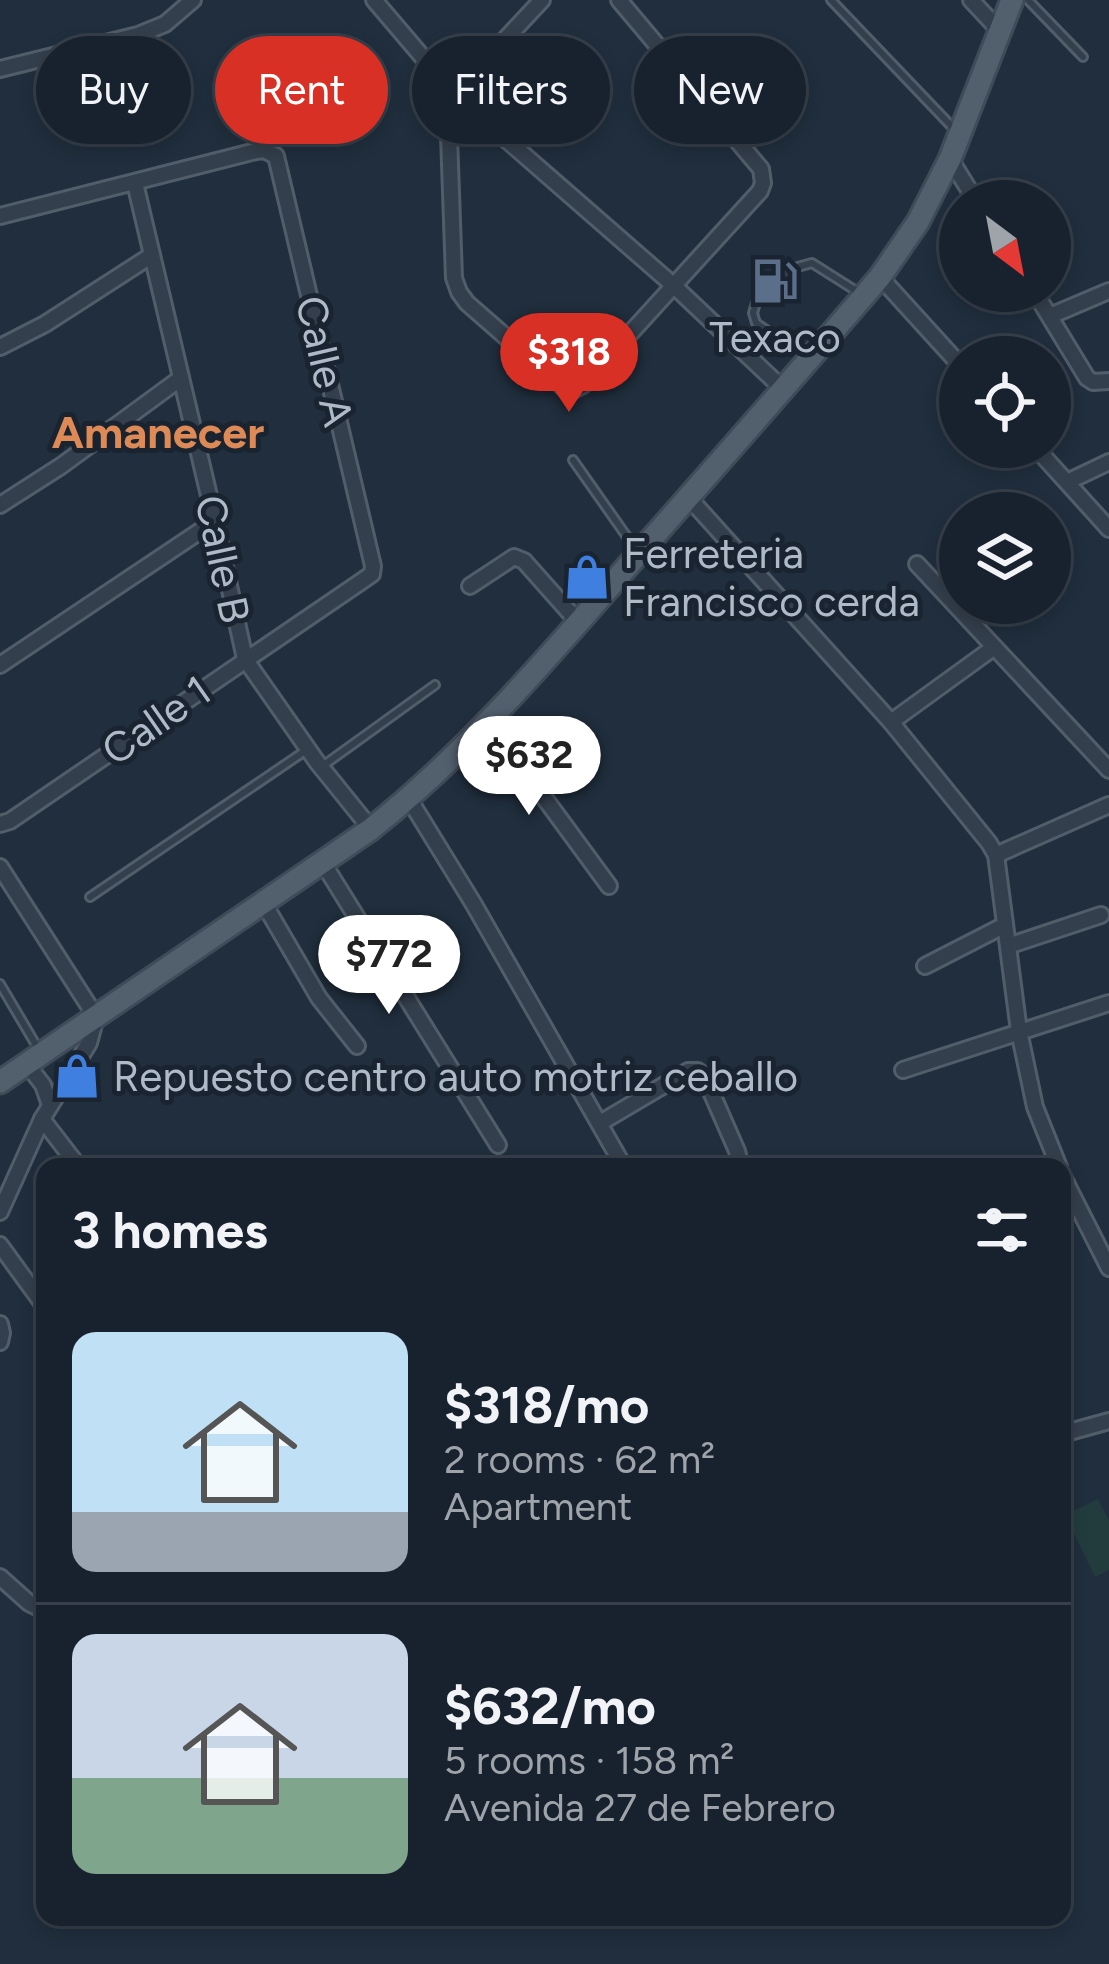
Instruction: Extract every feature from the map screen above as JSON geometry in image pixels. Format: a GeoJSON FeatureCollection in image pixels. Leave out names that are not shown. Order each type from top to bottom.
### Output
{"type":"FeatureCollection","features":[{"type":"Feature","properties":{"kind":"main road"},"geometry":{"type":"LineString","coordinates":[[0,1082],[371,829],[488,722],[880,277],[918,223],[950,159],[1012,0]]}},
{"type":"Feature","properties":{"kind":"street"},"geometry":{"type":"LineString","coordinates":[[0,69],[138,34],[165,24],[193,0]]}},
{"type":"Feature","properties":{"kind":"street"},"geometry":{"type":"LineString","coordinates":[[374,0],[412,45]]}},
{"type":"Feature","properties":{"kind":"street"},"geometry":{"type":"LineString","coordinates":[[508,36],[542,0]]}},
{"type":"Feature","properties":{"kind":"street"},"geometry":{"type":"LineString","coordinates":[[448,144],[454,278],[459,292],[563,387],[573,390],[583,385],[760,191],[763,176],[619,0]]}},
{"type":"Feature","properties":{"kind":"street"},"geometry":{"type":"LineString","coordinates":[[971,0],[999,30]]}},
{"type":"Feature","properties":{"kind":"street"},"geometry":{"type":"LineString","coordinates":[[511,144],[783,389]]}},
{"type":"Feature","properties":{"kind":"street","name":"Calle A"},"geometry":{"type":"LineString","coordinates":[[135,183],[256,151],[270,152],[279,162],[372,574]]}},
{"type":"Feature","properties":{"kind":"street"},"geometry":{"type":"LineString","coordinates":[[950,159],[963,180]]}},
{"type":"Feature","properties":{"kind":"street"},"geometry":{"type":"LineString","coordinates":[[0,215],[135,183]]}},
{"type":"Feature","properties":{"kind":"street","name":"Calle B"},"geometry":{"type":"LineString","coordinates":[[135,183],[245,659],[371,829]]}},
{"type":"Feature","properties":{"kind":"street"},"geometry":{"type":"LineString","coordinates":[[0,347],[45,324],[152,255]]}},
{"type":"Feature","properties":{"kind":"street"},"geometry":{"type":"LineString","coordinates":[[880,277],[939,342]]}},
{"type":"Feature","properties":{"kind":"street"},"geometry":{"type":"LineString","coordinates":[[1050,316],[1109,291]]}},
{"type":"Feature","properties":{"kind":"street"},"geometry":{"type":"LineString","coordinates":[[1047,312],[1087,378],[1109,381]]}},
{"type":"Feature","properties":{"kind":"street"},"geometry":{"type":"LineString","coordinates":[[0,505],[181,378]]}},
{"type":"Feature","properties":{"kind":"street"},"geometry":{"type":"LineString","coordinates":[[1067,482],[1109,462]]}},
{"type":"Feature","properties":{"kind":"street"},"geometry":{"type":"LineString","coordinates":[[1054,468],[1109,529]]}},
{"type":"Feature","properties":{"kind":"street"},"geometry":{"type":"LineString","coordinates":[[688,498],[892,722],[989,843],[996,856],[1019,1031],[1035,1107],[1055,1158]]}},
{"type":"Feature","properties":{"kind":"street"},"geometry":{"type":"LineString","coordinates":[[0,665],[215,521]]}},
{"type":"Feature","properties":{"kind":"street"},"geometry":{"type":"LineString","coordinates":[[470,586],[514,557],[524,561],[578,623]]}},
{"type":"Feature","properties":{"kind":"street"},"geometry":{"type":"LineString","coordinates":[[917,564],[1109,770]]}},
{"type":"Feature","properties":{"kind":"street","name":"Calle 1"},"geometry":{"type":"LineString","coordinates":[[0,824],[372,574]]}},
{"type":"Feature","properties":{"kind":"street"},"geometry":{"type":"LineString","coordinates":[[892,722],[993,648]]}},
{"type":"Feature","properties":{"kind":"street"},"geometry":{"type":"LineString","coordinates":[[488,722],[609,886]]}},
{"type":"Feature","properties":{"kind":"street"},"geometry":{"type":"LineString","coordinates":[[409,799],[619,1158]]}},
{"type":"Feature","properties":{"kind":"street"},"geometry":{"type":"LineString","coordinates":[[996,856],[1109,806]]}},
{"type":"Feature","properties":{"kind":"street"},"geometry":{"type":"LineString","coordinates":[[322,863],[498,1144]]}},
{"type":"Feature","properties":{"kind":"street"},"geometry":{"type":"LineString","coordinates":[[0,867],[96,1017],[89,1043],[46,1112],[0,1212]]}},
{"type":"Feature","properties":{"kind":"street"},"geometry":{"type":"LineString","coordinates":[[263,902],[319,998],[357,1046]]}},
{"type":"Feature","properties":{"kind":"street"},"geometry":{"type":"LineString","coordinates":[[1008,946],[1101,915]]}},
{"type":"Feature","properties":{"kind":"street"},"geometry":{"type":"LineString","coordinates":[[925,965],[1005,925]]}},
{"type":"Feature","properties":{"kind":"street"},"geometry":{"type":"LineString","coordinates":[[903,1070],[1109,1003]]}},
{"type":"Feature","properties":{"kind":"street"},"geometry":{"type":"LineString","coordinates":[[34,1058],[46,1112],[74,1158]]}},
{"type":"Feature","properties":{"kind":"street"},"geometry":{"type":"LineString","coordinates":[[599,1123],[688,1071],[698,1072],[705,1078],[739,1158]]}},
{"type":"Feature","properties":{"kind":"street"},"geometry":{"type":"LineString","coordinates":[[1071,1193],[1109,1268]]}},
{"type":"Feature","properties":{"kind":"street"},"geometry":{"type":"LineString","coordinates":[[0,1245],[36,1295]]}},
{"type":"Feature","properties":{"kind":"street"},"geometry":{"type":"LineString","coordinates":[[0,1324],[0,1342]]}},
{"type":"Feature","properties":{"kind":"street"},"geometry":{"type":"LineString","coordinates":[[1071,1432],[1109,1421]]}},
{"type":"Feature","properties":{"kind":"street"},"geometry":{"type":"LineString","coordinates":[[0,1576],[36,1607]]}},
{"type":"Feature","properties":{"kind":"lane"},"geometry":{"type":"LineString","coordinates":[[831,0],[958,133]]}},
{"type":"Feature","properties":{"kind":"lane"},"geometry":{"type":"LineString","coordinates":[[1028,0],[1083,57]]}},
{"type":"Feature","properties":{"kind":"lane"},"geometry":{"type":"LineString","coordinates":[[808,360],[756,323],[756,303],[794,268],[812,263],[864,296]]}},
{"type":"Feature","properties":{"kind":"lane"},"geometry":{"type":"LineString","coordinates":[[573,460],[639,554]]}},
{"type":"Feature","properties":{"kind":"lane"},"geometry":{"type":"LineString","coordinates":[[321,767],[435,686]]}},
{"type":"Feature","properties":{"kind":"lane"},"geometry":{"type":"LineString","coordinates":[[90,897],[308,749]]}},
{"type":"Feature","properties":{"kind":"lane"},"geometry":{"type":"LineString","coordinates":[[0,984],[34,1058]]}},
{"type":"Feature","properties":{"kind":"green space"},"geometry":{"type":"Polygon","coordinates":[[[1098,1499],[1109,1521],[1109,1570],[1095,1577],[1071,1527],[1071,1512],[1098,1499]]]}},
{"type":"Feature","properties":{"kind":"place","name":"Texaco"},"geometry":{"type":"Point","coordinates":[775,281]}},
{"type":"Feature","properties":{"kind":"place","name":"Ferreteria Francisco cerda"},"geometry":{"type":"Point","coordinates":[587,577]}},
{"type":"Feature","properties":{"kind":"place","name":"Repuesto centro auto motriz ceballo"},"geometry":{"type":"Point","coordinates":[77,1076]}},
{"type":"Feature","properties":{"kind":"district","name":"Amanecer"},"geometry":{"type":"Point","coordinates":[158,432]}}]}
